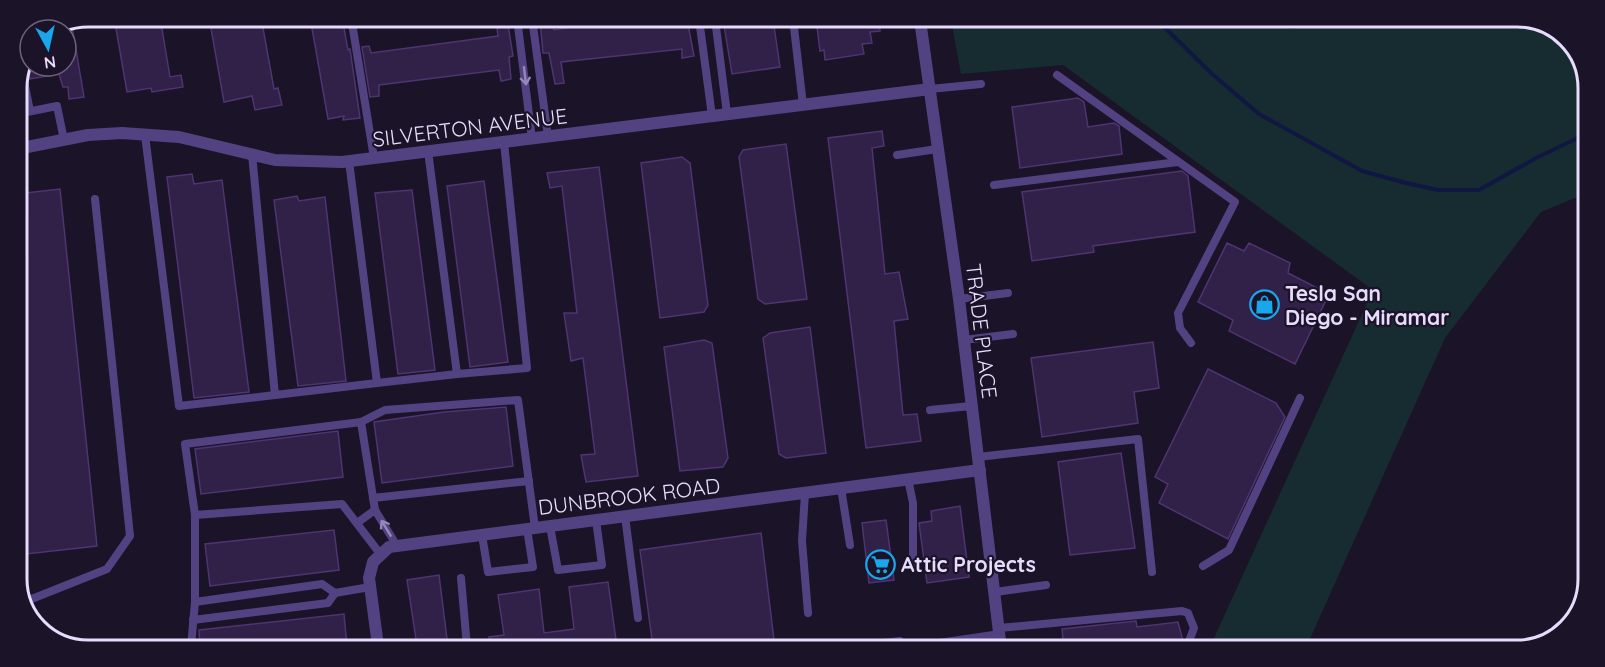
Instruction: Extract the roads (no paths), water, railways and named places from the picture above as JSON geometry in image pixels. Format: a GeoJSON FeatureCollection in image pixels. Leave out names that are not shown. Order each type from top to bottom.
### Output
{"type":"FeatureCollection","features":[{"type":"Feature","properties":{"kind":"street","name":"TRADE PLACE"},"geometry":{"type":"LineString","coordinates":[[921,27],[959,299],[1000,640]]}},
{"type":"Feature","properties":{"kind":"street","name":"SILVERTON AVENUE"},"geometry":{"type":"LineString","coordinates":[[27,146],[107,134],[145,135],[179,137],[275,160],[349,161],[930,89]]}},
{"type":"Feature","properties":{"kind":"street","name":"DUNBROOK ROAD"},"geometry":{"type":"LineString","coordinates":[[381,555],[389,547],[908,479],[979,464]]}},
{"type":"Feature","properties":{"kind":"street"},"geometry":{"type":"LineString","coordinates":[[377,640],[369,578],[373,562],[381,555]]}},
{"type":"Feature","properties":{"kind":"lane"},"geometry":{"type":"LineString","coordinates":[[353,27],[374,158]]}},
{"type":"Feature","properties":{"kind":"lane"},"geometry":{"type":"LineString","coordinates":[[518,27],[532,139]]}},
{"type":"Feature","properties":{"kind":"lane"},"geometry":{"type":"LineString","coordinates":[[533,27],[548,137]]}},
{"type":"Feature","properties":{"kind":"lane"},"geometry":{"type":"LineString","coordinates":[[700,27],[712,116]]}},
{"type":"Feature","properties":{"kind":"lane"},"geometry":{"type":"LineString","coordinates":[[716,27],[727,114]]}},
{"type":"Feature","properties":{"kind":"lane"},"geometry":{"type":"LineString","coordinates":[[794,27],[803,105]]}},
{"type":"Feature","properties":{"kind":"lane"},"geometry":{"type":"LineString","coordinates":[[1057,75],[1235,202],[1178,313],[1179,328],[1191,343]]}},
{"type":"Feature","properties":{"kind":"lane"},"geometry":{"type":"LineString","coordinates":[[930,89],[981,84]]}},
{"type":"Feature","properties":{"kind":"lane"},"geometry":{"type":"LineString","coordinates":[[27,96],[30,111]]}},
{"type":"Feature","properties":{"kind":"lane"},"geometry":{"type":"LineString","coordinates":[[27,112],[57,106],[64,140]]}},
{"type":"Feature","properties":{"kind":"lane"},"geometry":{"type":"LineString","coordinates":[[145,135],[180,406],[527,368],[504,142]]}},
{"type":"Feature","properties":{"kind":"lane"},"geometry":{"type":"LineString","coordinates":[[897,155],[937,149]]}},
{"type":"Feature","properties":{"kind":"lane"},"geometry":{"type":"LineString","coordinates":[[428,151],[456,374]]}},
{"type":"Feature","properties":{"kind":"lane"},"geometry":{"type":"LineString","coordinates":[[252,154],[275,395]]}},
{"type":"Feature","properties":{"kind":"lane"},"geometry":{"type":"LineString","coordinates":[[349,161],[377,383]]}},
{"type":"Feature","properties":{"kind":"lane"},"geometry":{"type":"LineString","coordinates":[[994,185],[1178,162]]}},
{"type":"Feature","properties":{"kind":"lane"},"geometry":{"type":"LineString","coordinates":[[31,599],[107,569],[130,536],[95,199]]}},
{"type":"Feature","properties":{"kind":"lane"},"geometry":{"type":"LineString","coordinates":[[959,299],[1008,293]]}},
{"type":"Feature","properties":{"kind":"lane"},"geometry":{"type":"LineString","coordinates":[[964,340],[1013,334]]}},
{"type":"Feature","properties":{"kind":"lane"},"geometry":{"type":"LineString","coordinates":[[1203,566],[1229,550],[1300,398]]}},
{"type":"Feature","properties":{"kind":"lane"},"geometry":{"type":"LineString","coordinates":[[191,640],[195,602],[195,515],[185,444],[361,422],[385,410],[518,400],[529,481],[533,567],[488,572],[482,535]]}},
{"type":"Feature","properties":{"kind":"lane"},"geometry":{"type":"LineString","coordinates":[[930,410],[971,406]]}},
{"type":"Feature","properties":{"kind":"lane"},"geometry":{"type":"LineString","coordinates":[[361,422],[375,510],[397,546]]}},
{"type":"Feature","properties":{"kind":"lane"},"geometry":{"type":"LineString","coordinates":[[979,464],[1138,439],[1152,572]]}},
{"type":"Feature","properties":{"kind":"lane"},"geometry":{"type":"LineString","coordinates":[[908,479],[913,503],[913,566]]}},
{"type":"Feature","properties":{"kind":"lane"},"geometry":{"type":"LineString","coordinates":[[374,498],[529,481]]}},
{"type":"Feature","properties":{"kind":"lane"},"geometry":{"type":"LineString","coordinates":[[841,488],[850,545]]}},
{"type":"Feature","properties":{"kind":"lane"},"geometry":{"type":"LineString","coordinates":[[805,493],[802,541],[808,613]]}},
{"type":"Feature","properties":{"kind":"lane"},"geometry":{"type":"LineString","coordinates":[[195,515],[342,504],[381,555]]}},
{"type":"Feature","properties":{"kind":"lane"},"geometry":{"type":"LineString","coordinates":[[357,523],[375,510]]}},
{"type":"Feature","properties":{"kind":"lane"},"geometry":{"type":"LineString","coordinates":[[625,516],[638,618]]}},
{"type":"Feature","properties":{"kind":"lane"},"geometry":{"type":"LineString","coordinates":[[550,526],[558,570],[602,565],[596,520]]}},
{"type":"Feature","properties":{"kind":"lane"},"geometry":{"type":"LineString","coordinates":[[460,578],[466,640]]}},
{"type":"Feature","properties":{"kind":"lane"},"geometry":{"type":"LineString","coordinates":[[195,602],[322,584],[334,593],[370,587]]}},
{"type":"Feature","properties":{"kind":"lane"},"geometry":{"type":"LineString","coordinates":[[995,592],[1046,585]]}},
{"type":"Feature","properties":{"kind":"lane"},"geometry":{"type":"LineString","coordinates":[[193,620],[328,603],[334,593]]}},
{"type":"Feature","properties":{"kind":"lane"},"geometry":{"type":"LineString","coordinates":[[954,640],[999,631],[1182,611],[1188,613],[1194,628],[1189,640]]}},
{"type":"Feature","properties":{"kind":"waterway"},"geometry":{"type":"LineString","coordinates":[[1164,27],[1211,73],[1259,114],[1362,171],[1406,183],[1438,190],[1479,190],[1578,138]]}},
{"type":"Feature","properties":{"kind":"place","name":"Tesla San Diego - Miramar"},"geometry":{"type":"Point","coordinates":[1264,305]}},
{"type":"Feature","properties":{"kind":"place","name":"Attic Projects"},"geometry":{"type":"Point","coordinates":[880,564]}}]}
